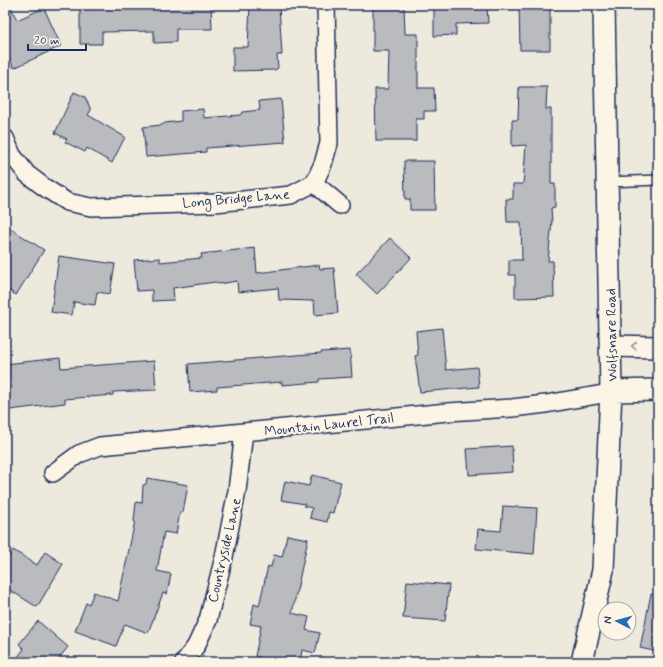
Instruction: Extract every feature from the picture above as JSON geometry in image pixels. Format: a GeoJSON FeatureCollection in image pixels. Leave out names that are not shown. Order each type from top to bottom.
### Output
{"type":"FeatureCollection","features":[{"type":"Feature","properties":{"kind":"street"},"geometry":{"type":"LineString","coordinates":[[326,5],[329,143],[323,164],[314,183],[340,205]]}},
{"type":"Feature","properties":{"kind":"street","name":"Wolfsnare Road"},"geometry":{"type":"LineString","coordinates":[[582,662],[602,570],[612,391],[604,5]]}},
{"type":"Feature","properties":{"kind":"street","name":"Long Bridge Lane"},"geometry":{"type":"LineString","coordinates":[[5,138],[12,155],[27,174],[67,202],[91,207],[215,203],[291,195],[314,183]]}},
{"type":"Feature","properties":{"kind":"street"},"geometry":{"type":"LineString","coordinates":[[611,346],[658,347]]}},
{"type":"Feature","properties":{"kind":"street"},"geometry":{"type":"LineString","coordinates":[[612,391],[658,390]]}},
{"type":"Feature","properties":{"kind":"street","name":"Mountain Laurel Trail"},"geometry":{"type":"LineString","coordinates":[[53,473],[79,454],[100,446],[448,412],[512,408],[546,404],[603,394],[612,391]]}},
{"type":"Feature","properties":{"kind":"street","name":"Countryside Lane"},"geometry":{"type":"LineString","coordinates":[[184,662],[196,646],[208,620],[224,557],[237,491],[244,432]]}},
{"type":"Feature","properties":{"kind":"lane"},"geometry":{"type":"LineString","coordinates":[[608,182],[658,180]]}},
{"type":"Feature","properties":{"kind":"building"},"geometry":{"type":"Polygon","coordinates":[[[5,5],[10,5],[17,20],[44,8],[61,46],[14,68],[5,49],[5,5]]]}},
{"type":"Feature","properties":{"kind":"building"},"geometry":{"type":"Polygon","coordinates":[[[80,5],[211,5],[212,29],[176,29],[176,42],[154,43],[154,31],[102,32],[102,44],[80,44],[80,5]]]}},
{"type":"Feature","properties":{"kind":"building"},"geometry":{"type":"Polygon","coordinates":[[[250,5],[279,5],[282,55],[277,55],[278,68],[275,70],[233,71],[233,47],[248,47],[250,5]]]}},
{"type":"Feature","properties":{"kind":"building"},"geometry":{"type":"Polygon","coordinates":[[[373,5],[404,5],[405,34],[418,34],[418,88],[434,88],[435,111],[424,111],[424,119],[416,119],[416,141],[376,141],[375,89],[388,89],[389,51],[373,51],[373,5]]]}},
{"type":"Feature","properties":{"kind":"building"},"geometry":{"type":"Polygon","coordinates":[[[434,5],[487,5],[488,23],[456,24],[456,35],[434,36],[434,5]]]}},
{"type":"Feature","properties":{"kind":"building"},"geometry":{"type":"Polygon","coordinates":[[[519,5],[550,5],[550,50],[520,50],[519,5]]]}},
{"type":"Feature","properties":{"kind":"building"},"geometry":{"type":"Polygon","coordinates":[[[519,87],[547,87],[546,109],[551,109],[551,184],[555,184],[555,207],[551,208],[552,221],[548,261],[553,261],[554,297],[515,298],[515,275],[509,275],[509,260],[522,260],[521,222],[507,222],[506,199],[513,199],[513,184],[523,184],[526,145],[512,146],[512,120],[518,120],[519,87]]]}},
{"type":"Feature","properties":{"kind":"building"},"geometry":{"type":"Polygon","coordinates":[[[74,92],[85,97],[91,110],[88,115],[125,137],[112,163],[87,148],[85,152],[65,142],[67,139],[55,133],[74,92]]]}},
{"type":"Feature","properties":{"kind":"building"},"geometry":{"type":"Polygon","coordinates":[[[281,99],[285,142],[206,148],[206,152],[146,157],[143,127],[181,121],[181,111],[203,109],[204,118],[240,115],[243,112],[260,110],[259,101],[281,99]]]}},
{"type":"Feature","properties":{"kind":"building"},"geometry":{"type":"Polygon","coordinates":[[[404,161],[434,161],[435,210],[410,210],[410,199],[405,199],[404,161]]]}},
{"type":"Feature","properties":{"kind":"building"},"geometry":{"type":"Polygon","coordinates":[[[5,225],[44,250],[16,295],[5,288],[5,225]]]}},
{"type":"Feature","properties":{"kind":"building"},"geometry":{"type":"Polygon","coordinates":[[[390,238],[411,258],[377,294],[356,274],[390,238]]]}},
{"type":"Feature","properties":{"kind":"building"},"geometry":{"type":"Polygon","coordinates":[[[255,248],[257,273],[319,265],[320,269],[334,268],[338,313],[315,315],[314,301],[279,300],[278,288],[238,292],[237,281],[219,284],[215,282],[173,288],[174,300],[152,301],[152,290],[137,291],[134,260],[160,258],[160,262],[202,258],[201,254],[255,248]]]}},
{"type":"Feature","properties":{"kind":"building"},"geometry":{"type":"Polygon","coordinates":[[[59,256],[115,264],[110,294],[97,292],[95,305],[74,302],[72,315],[51,312],[59,256]]]}},
{"type":"Feature","properties":{"kind":"building"},"geometry":{"type":"Polygon","coordinates":[[[442,328],[446,370],[477,367],[479,387],[420,392],[415,356],[418,355],[416,331],[442,328]]]}},
{"type":"Feature","properties":{"kind":"building"},"geometry":{"type":"Polygon","coordinates":[[[350,350],[352,377],[319,379],[319,382],[282,385],[282,382],[217,387],[217,390],[190,392],[188,364],[350,350]]]}},
{"type":"Feature","properties":{"kind":"building"},"geometry":{"type":"Polygon","coordinates":[[[60,358],[61,368],[154,361],[156,390],[113,392],[113,395],[65,399],[65,403],[10,410],[5,364],[60,358]]]}},
{"type":"Feature","properties":{"kind":"building"},"geometry":{"type":"Polygon","coordinates":[[[512,446],[513,472],[469,475],[467,449],[512,446]]]}},
{"type":"Feature","properties":{"kind":"building"},"geometry":{"type":"Polygon","coordinates":[[[312,475],[341,482],[333,513],[329,512],[327,522],[310,518],[312,508],[304,506],[305,504],[281,500],[285,481],[309,486],[312,475]]]}},
{"type":"Feature","properties":{"kind":"building"},"geometry":{"type":"Polygon","coordinates":[[[147,478],[188,485],[183,512],[180,512],[176,534],[164,532],[157,571],[171,574],[167,594],[163,593],[148,633],[125,624],[116,646],[75,631],[86,603],[89,604],[94,592],[118,601],[135,521],[136,502],[142,503],[143,485],[146,484],[147,478]]]}},
{"type":"Feature","properties":{"kind":"building"},"geometry":{"type":"Polygon","coordinates":[[[503,506],[537,508],[534,554],[476,549],[478,529],[501,531],[503,506]]]}},
{"type":"Feature","properties":{"kind":"building"},"geometry":{"type":"Polygon","coordinates":[[[287,535],[308,539],[292,613],[309,617],[306,630],[320,633],[315,653],[302,650],[300,662],[280,662],[255,656],[261,626],[250,624],[254,604],[259,606],[268,566],[271,567],[274,555],[282,557],[287,535]]]}},
{"type":"Feature","properties":{"kind":"building"},"geometry":{"type":"Polygon","coordinates":[[[13,550],[37,565],[45,552],[63,564],[37,607],[5,587],[5,563],[13,550]]]}},
{"type":"Feature","properties":{"kind":"building"},"geometry":{"type":"Polygon","coordinates":[[[407,581],[449,585],[445,621],[403,618],[407,581]]]}},
{"type":"Feature","properties":{"kind":"building"},"geometry":{"type":"Polygon","coordinates":[[[651,594],[658,595],[658,652],[640,648],[651,594]]]}},
{"type":"Feature","properties":{"kind":"building"},"geometry":{"type":"Polygon","coordinates":[[[38,621],[68,647],[56,662],[14,662],[24,649],[19,644],[38,621]]]}}]}
